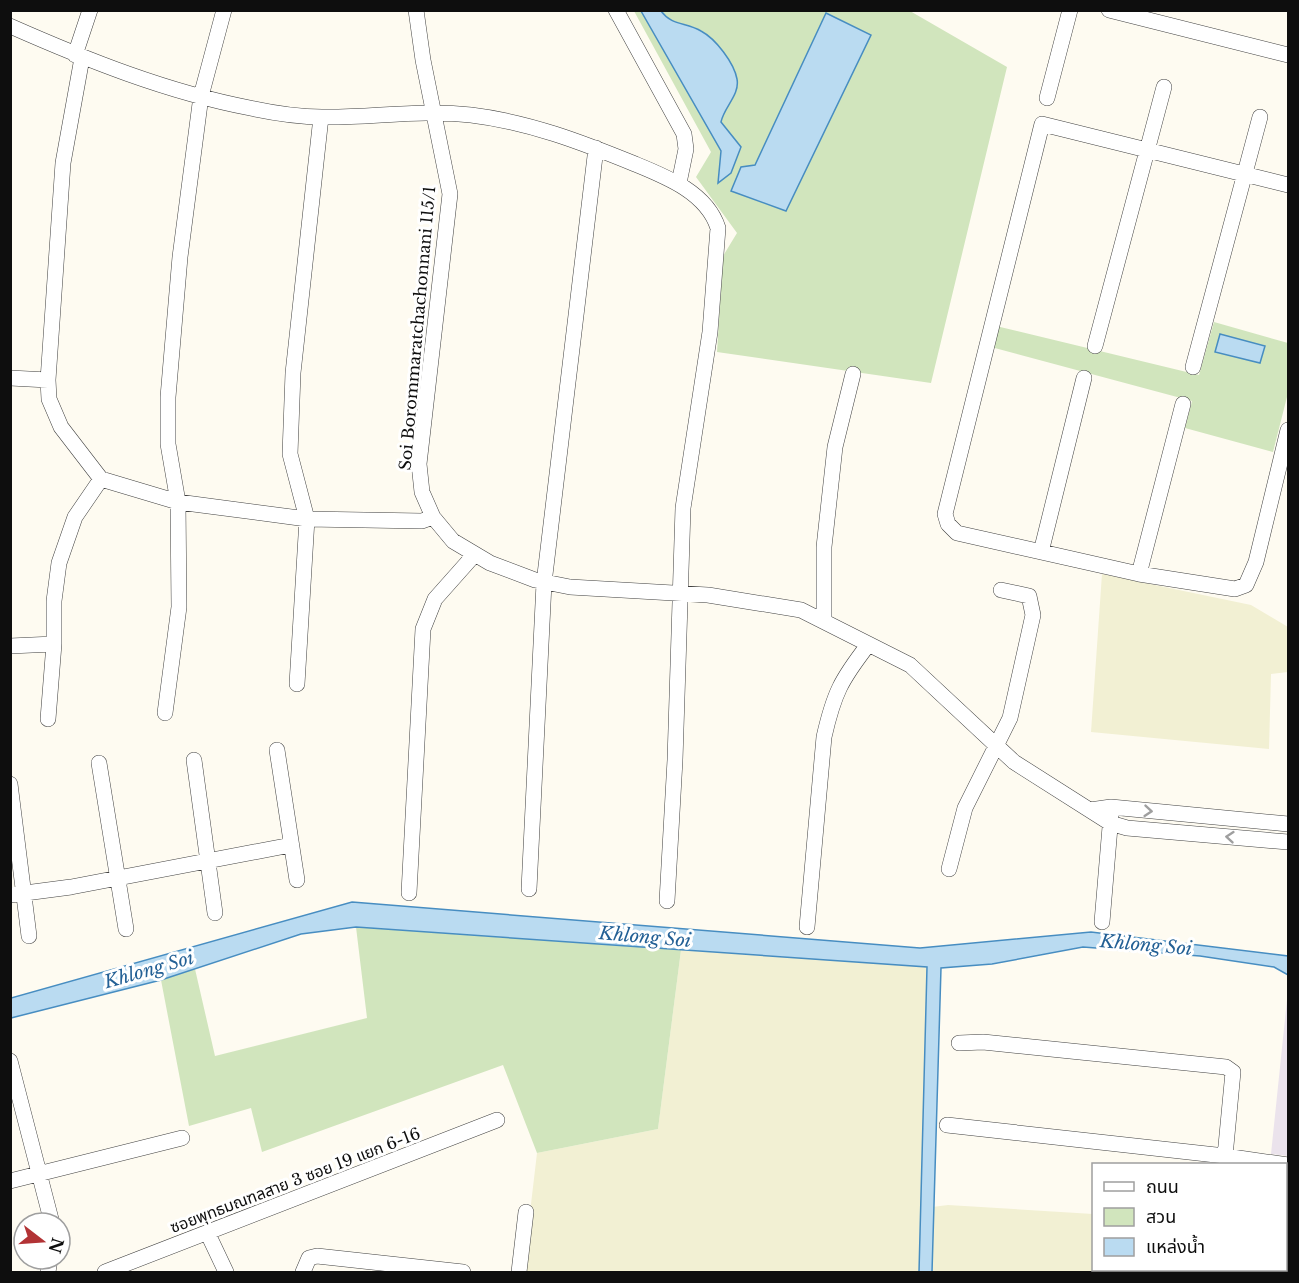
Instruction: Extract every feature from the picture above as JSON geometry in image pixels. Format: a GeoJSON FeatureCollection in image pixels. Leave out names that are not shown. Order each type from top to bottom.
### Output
{"type":"FeatureCollection","features":[{"type":"Feature","properties":{"kind":"street"},"geometry":{"type":"LineString","coordinates":[[90,10],[78,57],[63,163],[48,380],[49,399],[61,427],[101,479],[178,502],[307,519],[422,521],[433,517]]}},
{"type":"Feature","properties":{"kind":"street"},"geometry":{"type":"LineString","coordinates":[[165,713],[179,607],[178,502],[168,444],[168,397],[180,257],[201,96],[224,10]]}},
{"type":"Feature","properties":{"kind":"street","name":"Soi Borommaratchachonnani 115/1"},"geometry":{"type":"LineString","coordinates":[[416,10],[433,113],[450,194],[419,464],[422,492],[433,517],[453,541],[490,563],[544,583],[570,587],[681,592],[801,610],[910,665],[1014,762],[1110,823],[1127,828],[1189,833],[1288,834]]}},
{"type":"Feature","properties":{"kind":"street"},"geometry":{"type":"LineString","coordinates":[[616,10],[684,134],[686,148],[679,183]]}},
{"type":"Feature","properties":{"kind":"street"},"geometry":{"type":"LineString","coordinates":[[1047,99],[1070,10]]}},
{"type":"Feature","properties":{"kind":"street"},"geometry":{"type":"LineString","coordinates":[[1109,10],[1288,55]]}},
{"type":"Feature","properties":{"kind":"street"},"geometry":{"type":"LineString","coordinates":[[10,26],[78,57],[201,96],[249,108],[321,117],[433,113],[470,115],[553,132],[679,183],[714,216],[718,228],[711,332],[683,508],[667,901]]}},
{"type":"Feature","properties":{"kind":"street"},"geometry":{"type":"LineString","coordinates":[[1095,346],[1164,87]]}},
{"type":"Feature","properties":{"kind":"street"},"geometry":{"type":"LineString","coordinates":[[297,684],[307,519],[290,453],[293,372],[321,117]]}},
{"type":"Feature","properties":{"kind":"street"},"geometry":{"type":"LineString","coordinates":[[1193,367],[1260,117]]}},
{"type":"Feature","properties":{"kind":"street"},"geometry":{"type":"LineString","coordinates":[[1288,185],[1147,152],[1042,123],[945,514],[948,524],[957,533],[1139,574],[1234,589],[1246,585],[1256,562],[1288,430]]}},
{"type":"Feature","properties":{"kind":"street"},"geometry":{"type":"LineString","coordinates":[[529,890],[544,583],[596,148]]}},
{"type":"Feature","properties":{"kind":"street"},"geometry":{"type":"LineString","coordinates":[[824,620],[825,536],[836,447],[853,374]]}},
{"type":"Feature","properties":{"kind":"street"},"geometry":{"type":"LineString","coordinates":[[10,378],[48,380]]}},
{"type":"Feature","properties":{"kind":"street"},"geometry":{"type":"LineString","coordinates":[[1041,552],[1084,378]]}},
{"type":"Feature","properties":{"kind":"street"},"geometry":{"type":"LineString","coordinates":[[1139,574],[1183,404]]}},
{"type":"Feature","properties":{"kind":"street"},"geometry":{"type":"LineString","coordinates":[[48,719],[54,644],[54,601],[59,562],[75,517],[101,479]]}},
{"type":"Feature","properties":{"kind":"street"},"geometry":{"type":"LineString","coordinates":[[409,893],[423,629],[435,599],[475,554]]}},
{"type":"Feature","properties":{"kind":"street"},"geometry":{"type":"LineString","coordinates":[[948,869],[965,808],[1010,718],[1033,615],[1029,596],[1023,592],[1001,590]]}},
{"type":"Feature","properties":{"kind":"street"},"geometry":{"type":"LineString","coordinates":[[10,646],[54,644]]}},
{"type":"Feature","properties":{"kind":"street"},"geometry":{"type":"LineString","coordinates":[[807,927],[824,737],[828,717],[838,686],[868,645]]}},
{"type":"Feature","properties":{"kind":"street"},"geometry":{"type":"LineString","coordinates":[[278,750],[297,880]]}},
{"type":"Feature","properties":{"kind":"street"},"geometry":{"type":"LineString","coordinates":[[194,760],[215,912]]}},
{"type":"Feature","properties":{"kind":"street"},"geometry":{"type":"LineString","coordinates":[[99,763],[126,929]]}},
{"type":"Feature","properties":{"kind":"street"},"geometry":{"type":"LineString","coordinates":[[10,784],[17,894],[29,936]]}},
{"type":"Feature","properties":{"kind":"street"},"geometry":{"type":"LineString","coordinates":[[1102,922],[1111,807]]}},
{"type":"Feature","properties":{"kind":"street","name":"Soi Borommaratchachonnani 115/1"},"geometry":{"type":"LineString","coordinates":[[1090,810],[1111,807],[1190,815],[1288,834]]}},
{"type":"Feature","properties":{"kind":"street"},"geometry":{"type":"LineString","coordinates":[[1189,833],[1190,815]]}},
{"type":"Feature","properties":{"kind":"street"},"geometry":{"type":"LineString","coordinates":[[17,894],[118,878],[291,845]]}},
{"type":"Feature","properties":{"kind":"street"},"geometry":{"type":"LineString","coordinates":[[959,1043],[1029,1047],[1226,1067],[1233,1072],[1233,1085],[1225,1156]]}},
{"type":"Feature","properties":{"kind":"street"},"geometry":{"type":"LineString","coordinates":[[10,1061],[49,1211]]}},
{"type":"Feature","properties":{"kind":"street","name":"ซอยพุทธมณฑลสาย 3 ซอย 19 แยก 6-16"},"geometry":{"type":"LineString","coordinates":[[112,1271],[497,1120]]}},
{"type":"Feature","properties":{"kind":"street"},"geometry":{"type":"LineString","coordinates":[[947,1125],[1274,1163]]}},
{"type":"Feature","properties":{"kind":"street"},"geometry":{"type":"LineString","coordinates":[[10,1182],[182,1138]]}},
{"type":"Feature","properties":{"kind":"street"},"geometry":{"type":"LineString","coordinates":[[519,1272],[526,1212]]}},
{"type":"Feature","properties":{"kind":"street"},"geometry":{"type":"LineString","coordinates":[[208,1234],[226,1272]]}},
{"type":"Feature","properties":{"kind":"street"},"geometry":{"type":"LineString","coordinates":[[303,1272],[309,1258],[317,1256],[413,1270],[463,1272]]}},
{"type":"Feature","properties":{"kind":"shaded area"},"geometry":{"type":"Polygon","coordinates":[[[1102,574],[1251,605],[1288,627],[1288,672],[1271,674],[1269,749],[1091,732],[1102,574]]]}},
{"type":"Feature","properties":{"kind":"shaded area"},"geometry":{"type":"Polygon","coordinates":[[[681,950],[927,967],[919,1272],[523,1272],[537,1153],[658,1129],[681,950]]]}},
{"type":"Feature","properties":{"kind":"shaded area"},"geometry":{"type":"Polygon","coordinates":[[[1288,990],[1288,1156],[1271,1154],[1288,990]]]}},
{"type":"Feature","properties":{"kind":"shaded area"},"geometry":{"type":"Polygon","coordinates":[[[948,1205],[1092,1214],[1092,1271],[1287,1271],[1288,1225],[1288,1272],[932,1272],[932,1207],[948,1205]]]}},
{"type":"Feature","properties":{"kind":"green space"},"geometry":{"type":"Polygon","coordinates":[[[634,11],[641,11],[721,151],[719,183],[741,148],[721,122],[724,110],[734,97],[725,60],[710,37],[696,28],[675,22],[661,11],[910,11],[1007,67],[931,383],[717,352],[723,256],[737,233],[696,177],[711,152],[634,11]],[[826,14],[755,166],[741,168],[731,191],[786,210],[826,14]]]}},
{"type":"Feature","properties":{"kind":"green space"},"geometry":{"type":"Polygon","coordinates":[[[1214,322],[1288,343],[1288,393],[1273,452],[1185,428],[1192,401],[991,347],[996,326],[1199,375],[1214,322]]]}},
{"type":"Feature","properties":{"kind":"green space"},"geometry":{"type":"Polygon","coordinates":[[[356,927],[681,950],[658,1129],[537,1153],[503,1065],[262,1152],[251,1108],[189,1126],[161,980],[195,969],[215,1056],[367,1018],[356,927]]]}},
{"type":"Feature","properties":{"kind":"water"},"geometry":{"type":"Polygon","coordinates":[[[641,11],[661,11],[675,22],[701,31],[718,45],[732,66],[737,85],[721,122],[741,147],[731,173],[718,183],[721,151],[641,11]]]}},
{"type":"Feature","properties":{"kind":"water"},"geometry":{"type":"Polygon","coordinates":[[[826,13],[871,35],[786,211],[731,191],[741,167],[755,165],[826,13]]]}},
{"type":"Feature","properties":{"kind":"water"},"geometry":{"type":"Polygon","coordinates":[[[1220,334],[1265,346],[1260,363],[1215,352],[1220,334]]]}},
{"type":"Feature","properties":{"kind":"water","name":"Khlong Soi"},"geometry":{"type":"Polygon","coordinates":[[[352,902],[920,948],[1091,932],[1288,956],[1288,975],[1274,967],[1200,956],[1083,947],[992,964],[941,968],[932,1272],[919,1272],[927,967],[356,927],[301,934],[161,980],[11,1018],[11,998],[352,902]]]}}]}
